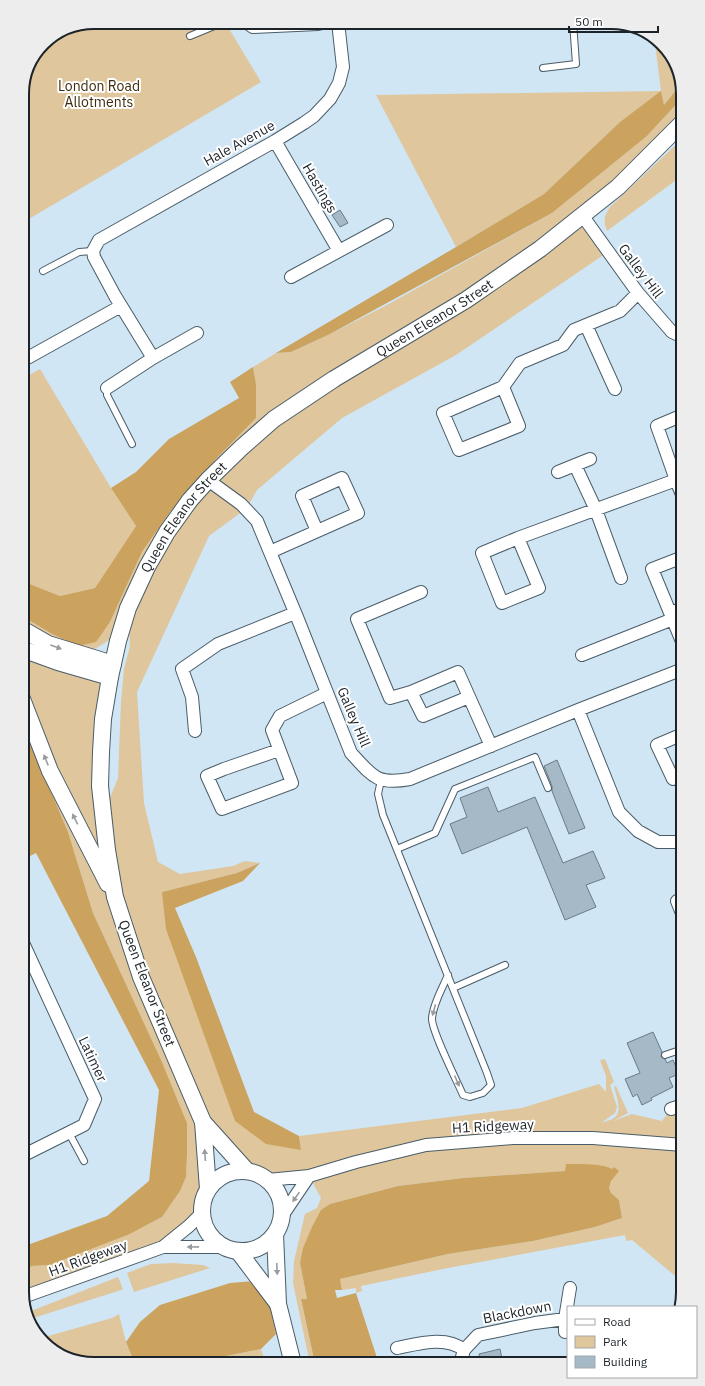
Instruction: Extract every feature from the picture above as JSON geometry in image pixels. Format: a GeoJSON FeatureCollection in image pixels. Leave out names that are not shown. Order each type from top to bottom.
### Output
{"type":"FeatureCollection","features":[{"type":"Feature","properties":{"kind":"street","name":"Hale Avenue"},"geometry":{"type":"LineString","coordinates":[[92,251],[99,240],[275,141],[314,116],[330,99],[339,83],[343,67],[339,29]]}},
{"type":"Feature","properties":{"kind":"street","name":"Queen Eleanor Street"},"geometry":{"type":"LineString","coordinates":[[247,1171],[203,1122],[141,977],[115,897],[107,850],[100,786],[100,752],[103,720],[112,670],[118,641],[128,608],[147,567],[190,500],[240,448],[274,419],[334,379],[466,300],[540,249],[618,187],[676,129]]}},
{"type":"Feature","properties":{"kind":"street","name":"Hastings"},"geometry":{"type":"LineString","coordinates":[[275,141],[339,251]]}},
{"type":"Feature","properties":{"kind":"street","name":"Galley Hill"},"geometry":{"type":"LineString","coordinates":[[582,215],[638,293],[672,332],[676,334]]}},
{"type":"Feature","properties":{"kind":"street"},"geometry":{"type":"LineString","coordinates":[[291,278],[387,225]]}},
{"type":"Feature","properties":{"kind":"street"},"geometry":{"type":"LineString","coordinates":[[92,251],[121,306],[153,358]]}},
{"type":"Feature","properties":{"kind":"street"},"geometry":{"type":"LineString","coordinates":[[503,387],[519,426],[459,450],[443,413],[503,387],[520,363],[563,345],[574,330],[620,311],[638,293]]}},
{"type":"Feature","properties":{"kind":"street"},"geometry":{"type":"LineString","coordinates":[[29,357],[121,306]]}},
{"type":"Feature","properties":{"kind":"street"},"geometry":{"type":"LineString","coordinates":[[586,325],[615,388]]}},
{"type":"Feature","properties":{"kind":"street"},"geometry":{"type":"LineString","coordinates":[[107,388],[153,358],[197,333]]}},
{"type":"Feature","properties":{"kind":"street"},"geometry":{"type":"LineString","coordinates":[[518,538],[539,588],[502,603],[482,553],[518,538],[676,480],[657,426],[676,418]]}},
{"type":"Feature","properties":{"kind":"street"},"geometry":{"type":"LineString","coordinates":[[558,472],[590,459]]}},
{"type":"Feature","properties":{"kind":"street"},"geometry":{"type":"LineString","coordinates":[[575,465],[596,510],[621,578]]}},
{"type":"Feature","properties":{"kind":"street"},"geometry":{"type":"LineString","coordinates":[[270,552],[358,513],[342,478],[302,496],[317,531]]}},
{"type":"Feature","properties":{"kind":"street","name":"Galley Hill"},"geometry":{"type":"LineString","coordinates":[[208,480],[241,504],[256,521],[295,613],[351,753],[367,770],[381,780]]}},
{"type":"Feature","properties":{"kind":"street"},"geometry":{"type":"LineString","coordinates":[[676,560],[652,569],[676,626]]}},
{"type":"Feature","properties":{"kind":"street"},"geometry":{"type":"LineString","coordinates":[[421,592],[356,619],[390,698],[411,692],[458,672],[491,746]]}},
{"type":"Feature","properties":{"kind":"street"},"geometry":{"type":"LineString","coordinates":[[195,730],[192,696],[182,669],[218,644],[295,613]]}},
{"type":"Feature","properties":{"kind":"street"},"geometry":{"type":"LineString","coordinates":[[582,655],[676,613]]}},
{"type":"Feature","properties":{"kind":"street"},"geometry":{"type":"LineString","coordinates":[[29,633],[48,644],[112,670]]}},
{"type":"Feature","properties":{"kind":"street"},"geometry":{"type":"LineString","coordinates":[[29,652],[58,662],[112,670]]}},
{"type":"Feature","properties":{"kind":"street"},"geometry":{"type":"LineString","coordinates":[[381,780],[394,782],[410,779],[676,672]]}},
{"type":"Feature","properties":{"kind":"street"},"geometry":{"type":"LineString","coordinates":[[279,750],[208,776],[222,809],[292,783],[272,730],[280,716],[327,692]]}},
{"type":"Feature","properties":{"kind":"street"},"geometry":{"type":"LineString","coordinates":[[411,692],[423,716],[470,697]]}},
{"type":"Feature","properties":{"kind":"street"},"geometry":{"type":"LineString","coordinates":[[578,710],[619,812],[638,831],[658,842],[676,842]]}},
{"type":"Feature","properties":{"kind":"street"},"geometry":{"type":"LineString","coordinates":[[29,717],[50,771],[115,897]]}},
{"type":"Feature","properties":{"kind":"street"},"geometry":{"type":"LineString","coordinates":[[676,737],[657,744],[673,779],[676,778]]}},
{"type":"Feature","properties":{"kind":"street","name":"Latimer"},"geometry":{"type":"LineString","coordinates":[[29,956],[95,1099],[84,1125],[29,1153]]}},
{"type":"Feature","properties":{"kind":"street"},"geometry":{"type":"LineString","coordinates":[[671,1109],[676,1107]]}},
{"type":"Feature","properties":{"kind":"street","name":"Queen Eleanor Street"},"geometry":{"type":"LineString","coordinates":[[203,1122],[208,1189]]}},
{"type":"Feature","properties":{"kind":"street","name":"H1 Ridgeway"},"geometry":{"type":"LineString","coordinates":[[268,1180],[309,1176],[356,1162],[426,1145],[512,1138],[592,1138],[676,1144]]}},
{"type":"Feature","properties":{"kind":"street"},"geometry":{"type":"LineString","coordinates":[[240,1170],[247,1171],[262,1176],[274,1186],[281,1201],[282,1216],[280,1225],[270,1240],[252,1250],[238,1251],[223,1247],[216,1242],[206,1230],[201,1214],[204,1197],[212,1183],[225,1174],[240,1170]]}},
{"type":"Feature","properties":{"kind":"street"},"geometry":{"type":"LineString","coordinates":[[282,1216],[309,1176]]}},
{"type":"Feature","properties":{"kind":"street","name":"H1 Ridgeway"},"geometry":{"type":"LineString","coordinates":[[163,1248],[190,1226],[201,1214]]}},
{"type":"Feature","properties":{"kind":"street"},"geometry":{"type":"LineString","coordinates":[[275,1234],[278,1304],[291,1357]]}},
{"type":"Feature","properties":{"kind":"street","name":"H1 Ridgeway"},"geometry":{"type":"LineString","coordinates":[[29,1295],[163,1248],[223,1247]]}},
{"type":"Feature","properties":{"kind":"street"},"geometry":{"type":"LineString","coordinates":[[238,1251],[278,1304]]}},
{"type":"Feature","properties":{"kind":"street","name":"Blackdown"},"geometry":{"type":"LineString","coordinates":[[567,1306],[570,1288]]}},
{"type":"Feature","properties":{"kind":"street","name":"Blackdown"},"geometry":{"type":"LineString","coordinates":[[462,1357],[464,1350],[478,1335],[535,1323],[565,1319],[567,1307]]}},
{"type":"Feature","properties":{"kind":"street"},"geometry":{"type":"LineString","coordinates":[[565,1319],[565,1332]]}},
{"type":"Feature","properties":{"kind":"street"},"geometry":{"type":"LineString","coordinates":[[397,1348],[428,1342],[444,1342],[459,1346],[464,1350]]}},
{"type":"Feature","properties":{"kind":"lane"},"geometry":{"type":"LineString","coordinates":[[190,36],[207,29]]}},
{"type":"Feature","properties":{"kind":"lane"},"geometry":{"type":"LineString","coordinates":[[542,68],[576,64],[574,29]]}},
{"type":"Feature","properties":{"kind":"lane"},"geometry":{"type":"LineString","coordinates":[[43,271],[79,252],[92,251]]}},
{"type":"Feature","properties":{"kind":"lane"},"geometry":{"type":"LineString","coordinates":[[107,388],[107,395],[132,444]]}},
{"type":"Feature","properties":{"kind":"lane"},"geometry":{"type":"LineString","coordinates":[[397,849],[435,833],[455,789],[535,757],[548,788]]}},
{"type":"Feature","properties":{"kind":"lane"},"geometry":{"type":"LineString","coordinates":[[381,780],[378,794],[384,816],[488,1073],[491,1085],[483,1093],[470,1098],[463,1095],[441,1045],[432,1019],[436,1001],[448,975]]}},
{"type":"Feature","properties":{"kind":"lane"},"geometry":{"type":"LineString","coordinates":[[453,988],[505,965]]}},
{"type":"Feature","properties":{"kind":"lane"},"geometry":{"type":"LineString","coordinates":[[665,1055],[676,1051]]}},
{"type":"Feature","properties":{"kind":"lane"},"geometry":{"type":"LineString","coordinates":[[69,1133],[84,1161]]}},
{"type":"Feature","properties":{"kind":"green space","name":"London Road Allotments"},"geometry":{"type":"Polygon","coordinates":[[[94,29],[229,29],[261,82],[29,219],[29,89],[31,77],[42,54],[61,38],[81,30],[94,29]]]}},
{"type":"Feature","properties":{"kind":"green space"},"geometry":{"type":"Polygon","coordinates":[[[655,46],[663,54],[667,61],[675,81],[676,91],[664,105],[661,92],[620,122],[544,194],[456,247],[376,95],[661,91],[655,46]]]}},
{"type":"Feature","properties":{"kind":"green space"},"geometry":{"type":"Polygon","coordinates":[[[676,105],[676,128],[582,215],[608,252],[456,355],[342,418],[257,490],[247,508],[209,536],[137,692],[144,803],[158,862],[180,874],[233,866],[245,861],[260,863],[237,873],[162,892],[235,1121],[301,1150],[299,1136],[522,1108],[599,1084],[606,1092],[606,1076],[600,1060],[605,1059],[614,1082],[610,1085],[617,1107],[615,1113],[601,1123],[613,1118],[618,1113],[618,1102],[614,1087],[616,1086],[628,1113],[613,1121],[632,1114],[662,1121],[671,1109],[676,1107],[676,1275],[674,1275],[632,1240],[626,1241],[625,1235],[361,1286],[362,1291],[356,1293],[356,1288],[342,1290],[340,1279],[448,1254],[533,1241],[595,1227],[622,1218],[619,1200],[611,1193],[609,1188],[611,1181],[618,1171],[612,1169],[566,1164],[565,1171],[463,1178],[398,1186],[330,1204],[300,1263],[307,1299],[301,1300],[313,1357],[309,1357],[293,1283],[294,1261],[305,1214],[317,1208],[321,1198],[309,1176],[268,1180],[255,1173],[247,1171],[203,1122],[208,1189],[204,1197],[201,1214],[163,1247],[29,1290],[29,1268],[50,1265],[130,1234],[162,1217],[180,1191],[186,1177],[187,1123],[162,1062],[93,913],[68,832],[29,741],[29,724],[74,808],[29,700],[29,658],[100,679],[103,719],[104,812],[118,778],[124,669],[130,646],[128,609],[111,639],[90,652],[66,647],[29,627],[29,620],[52,634],[78,646],[110,622],[142,552],[170,512],[217,458],[256,418],[256,384],[253,367],[276,353],[291,352],[387,305],[552,213],[647,136],[676,105]]]}},
{"type":"Feature","properties":{"kind":"green space"},"geometry":{"type":"Polygon","coordinates":[[[676,145],[676,180],[607,231],[605,219],[606,213],[610,207],[676,145]]]}},
{"type":"Feature","properties":{"kind":"green space"},"geometry":{"type":"Polygon","coordinates":[[[40,369],[111,488],[136,526],[95,588],[60,596],[29,584],[29,375],[40,369]]]}},
{"type":"Feature","properties":{"kind":"green space"},"geometry":{"type":"Polygon","coordinates":[[[173,1263],[203,1265],[210,1268],[134,1292],[127,1273],[151,1264],[173,1263]]]}},
{"type":"Feature","properties":{"kind":"green space"},"geometry":{"type":"Polygon","coordinates":[[[118,1277],[123,1289],[34,1318],[32,1311],[118,1277]]]}},
{"type":"Feature","properties":{"kind":"green space"},"geometry":{"type":"Polygon","coordinates":[[[119,1314],[126,1342],[132,1357],[81,1356],[73,1354],[54,1344],[46,1336],[112,1318],[119,1314]]]}},
{"type":"Feature","properties":{"kind":"green space"},"geometry":{"type":"Polygon","coordinates":[[[261,1349],[264,1357],[221,1357],[261,1349]]]}},
{"type":"Feature","properties":{"kind":"shaded area"},"geometry":{"type":"Polygon","coordinates":[[[661,91],[664,105],[676,91],[676,105],[647,136],[552,213],[330,334],[291,352],[276,353],[544,194],[620,122],[661,91]]]}},
{"type":"Feature","properties":{"kind":"shaded area"},"geometry":{"type":"Polygon","coordinates":[[[253,367],[256,384],[256,418],[217,458],[170,512],[142,552],[110,622],[96,642],[78,646],[52,634],[29,620],[29,584],[60,596],[95,588],[136,526],[111,488],[136,472],[169,439],[239,398],[230,382],[253,367]]]}},
{"type":"Feature","properties":{"kind":"shaded area"},"geometry":{"type":"Polygon","coordinates":[[[29,741],[68,832],[93,913],[162,1062],[187,1123],[187,1155],[186,1177],[180,1191],[162,1217],[130,1234],[50,1265],[29,1268],[29,1244],[107,1216],[149,1181],[159,1090],[36,853],[29,856],[29,741]]]}},
{"type":"Feature","properties":{"kind":"shaded area"},"geometry":{"type":"Polygon","coordinates":[[[260,863],[243,881],[175,908],[196,957],[254,1112],[299,1136],[301,1150],[266,1144],[235,1121],[166,929],[162,892],[237,873],[260,863]]]}},
{"type":"Feature","properties":{"kind":"shaded area"},"geometry":{"type":"Polygon","coordinates":[[[566,1164],[583,1164],[596,1165],[612,1169],[614,1167],[619,1171],[611,1181],[609,1188],[611,1193],[619,1200],[622,1218],[595,1227],[533,1241],[448,1254],[340,1279],[342,1290],[335,1290],[337,1298],[356,1293],[377,1357],[313,1357],[301,1299],[307,1299],[300,1263],[303,1248],[321,1210],[330,1204],[398,1186],[463,1178],[565,1171],[566,1164]]]}},
{"type":"Feature","properties":{"kind":"shaded area"},"geometry":{"type":"Polygon","coordinates":[[[254,1281],[270,1306],[276,1334],[261,1349],[221,1357],[132,1357],[126,1342],[140,1322],[160,1305],[230,1283],[254,1281]]]}},
{"type":"Feature","properties":{"kind":"building"},"geometry":{"type":"Polygon","coordinates":[[[340,210],[348,223],[340,227],[332,215],[340,210]]]}},
{"type":"Feature","properties":{"kind":"building"},"geometry":{"type":"Polygon","coordinates":[[[557,760],[585,828],[569,834],[544,766],[557,760]]]}},
{"type":"Feature","properties":{"kind":"building"},"geometry":{"type":"Polygon","coordinates":[[[488,787],[498,812],[535,797],[563,863],[593,851],[605,878],[586,885],[596,907],[565,920],[527,827],[462,854],[450,824],[467,817],[460,798],[488,787]]]}},
{"type":"Feature","properties":{"kind":"building"},"geometry":{"type":"Polygon","coordinates":[[[653,1032],[662,1052],[661,1057],[665,1059],[667,1063],[673,1060],[676,1067],[676,1075],[669,1078],[673,1087],[651,1098],[652,1100],[642,1105],[637,1094],[633,1097],[625,1079],[640,1073],[627,1043],[653,1032]]]}},
{"type":"Feature","properties":{"kind":"building"},"geometry":{"type":"Polygon","coordinates":[[[500,1349],[502,1357],[480,1357],[479,1354],[500,1349]]]}}]}
